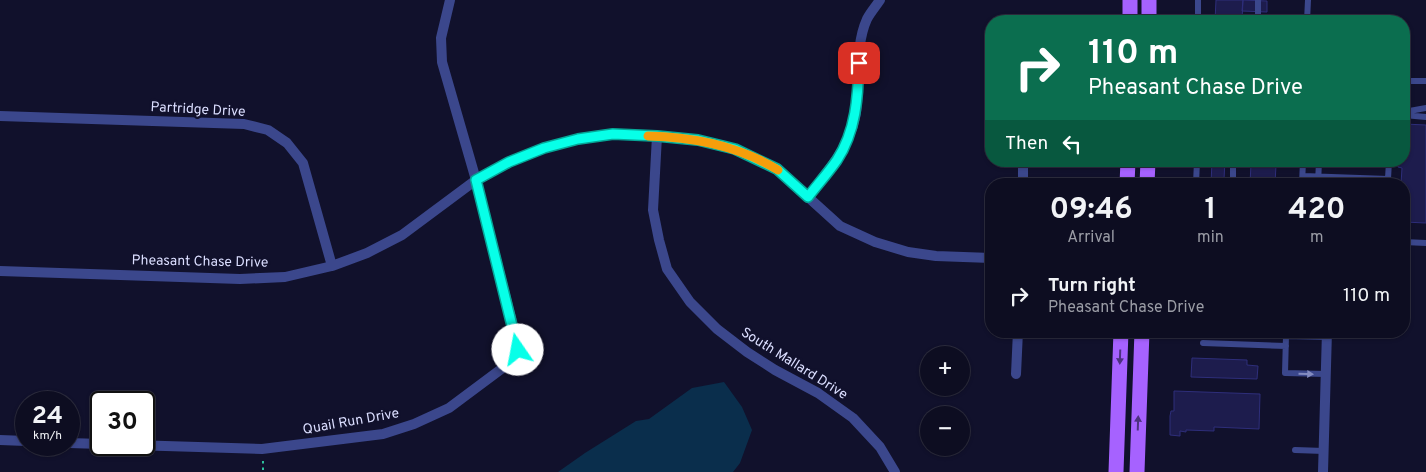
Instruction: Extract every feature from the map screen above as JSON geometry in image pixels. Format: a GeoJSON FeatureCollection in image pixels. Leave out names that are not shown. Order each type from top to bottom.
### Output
{"type":"FeatureCollection","features":[{"type":"Feature","properties":{"kind":"main road"},"geometry":{"type":"LineString","coordinates":[[1130,0],[1130,15]]}},
{"type":"Feature","properties":{"kind":"main road"},"geometry":{"type":"LineString","coordinates":[[1149,0],[1149,15]]}},
{"type":"Feature","properties":{"kind":"main road"},"geometry":{"type":"LineString","coordinates":[[1116,472],[1121,338]]}},
{"type":"Feature","properties":{"kind":"main road"},"geometry":{"type":"LineString","coordinates":[[1136,472],[1142,338]]}},
{"type":"Feature","properties":{"kind":"street","name":"Quail Run Drive"},"geometry":{"type":"LineString","coordinates":[[155,446],[262,449],[383,434],[414,424],[449,408],[508,364],[518,350],[476,180],[442,62],[441,38],[450,0]]}},
{"type":"Feature","properties":{"kind":"street"},"geometry":{"type":"LineString","coordinates":[[808,197],[838,159],[855,119],[858,98],[860,46],[867,19],[880,0]]}},
{"type":"Feature","properties":{"kind":"street","name":"Partridge Drive"},"geometry":{"type":"LineString","coordinates":[[0,116],[244,124],[268,130],[287,143],[303,163],[332,266]]}},
{"type":"Feature","properties":{"kind":"street","name":"Pheasant Chase Drive"},"geometry":{"type":"LineString","coordinates":[[0,270],[240,279],[285,277],[332,266],[367,253],[402,235],[476,180],[509,162],[544,148],[578,139],[613,134],[698,140],[735,149],[777,169],[840,226],[876,242],[908,252],[936,256],[985,258]]}},
{"type":"Feature","properties":{"kind":"street","name":"South Mallard Drive"},"geometry":{"type":"LineString","coordinates":[[657,136],[653,210],[667,269],[690,302],[716,328],[747,352],[775,370],[818,393],[853,418],[880,447],[895,472]]}},
{"type":"Feature","properties":{"kind":"street"},"geometry":{"type":"LineString","coordinates":[[1016,374],[1018,338]]}},
{"type":"Feature","properties":{"kind":"street"},"geometry":{"type":"LineString","coordinates":[[1323,472],[1327,338]]}},
{"type":"Feature","properties":{"kind":"street"},"geometry":{"type":"LineString","coordinates":[[0,440],[15,441]]}},
{"type":"Feature","properties":{"kind":"lane"},"geometry":{"type":"LineString","coordinates":[[1198,0],[1198,15]]}},
{"type":"Feature","properties":{"kind":"lane"},"geometry":{"type":"LineString","coordinates":[[1258,0],[1258,15]]}},
{"type":"Feature","properties":{"kind":"lane"},"geometry":{"type":"LineString","coordinates":[[1308,0],[1308,15]]}},
{"type":"Feature","properties":{"kind":"lane"},"geometry":{"type":"LineString","coordinates":[[1410,81],[1426,81]]}},
{"type":"Feature","properties":{"kind":"lane"},"geometry":{"type":"LineString","coordinates":[[1410,112],[1426,108]]}},
{"type":"Feature","properties":{"kind":"lane"},"geometry":{"type":"LineString","coordinates":[[1410,115],[1426,117]]}},
{"type":"Feature","properties":{"kind":"lane"},"geometry":{"type":"LineString","coordinates":[[1303,167],[1303,176],[1341,178]]}},
{"type":"Feature","properties":{"kind":"lane"},"geometry":{"type":"LineString","coordinates":[[1318,176],[1319,167]]}},
{"type":"Feature","properties":{"kind":"lane"},"geometry":{"type":"LineString","coordinates":[[1410,242],[1426,243]]}},
{"type":"Feature","properties":{"kind":"lane"},"geometry":{"type":"LineString","coordinates":[[1286,338],[1285,373],[1326,374]]}},
{"type":"Feature","properties":{"kind":"lane"},"geometry":{"type":"LineString","coordinates":[[1203,343],[1286,346]]}},
{"type":"Feature","properties":{"kind":"lane"},"geometry":{"type":"LineString","coordinates":[[1295,450],[1324,450]]}},
{"type":"Feature","properties":{"kind":"path"},"geometry":{"type":"LineString","coordinates":[[263,461],[263,472]]}},
{"type":"Feature","properties":{"kind":"water"},"geometry":{"type":"Polygon","coordinates":[[[724,382],[742,407],[752,430],[740,463],[733,472],[558,472],[636,421],[649,419],[692,388],[724,382]]]}},
{"type":"Feature","properties":{"kind":"building"},"geometry":{"type":"Polygon","coordinates":[[[1216,0],[1243,0],[1242,15],[1215,15],[1216,0]]]}},
{"type":"Feature","properties":{"kind":"building"},"geometry":{"type":"Polygon","coordinates":[[[1243,0],[1267,1],[1267,12],[1242,11],[1243,0]]]}},
{"type":"Feature","properties":{"kind":"building"},"geometry":{"type":"Polygon","coordinates":[[[1410,124],[1426,125],[1426,223],[1410,222],[1410,178],[1401,178],[1402,168],[1398,167],[1410,167],[1410,124]]]}},
{"type":"Feature","properties":{"kind":"building"},"geometry":{"type":"Polygon","coordinates":[[[1212,167],[1225,167],[1224,178],[1211,178],[1212,167]]]}},
{"type":"Feature","properties":{"kind":"building"},"geometry":{"type":"Polygon","coordinates":[[[1251,167],[1276,167],[1275,178],[1250,178],[1251,167]]]}},
{"type":"Feature","properties":{"kind":"building"},"geometry":{"type":"Polygon","coordinates":[[[1192,358],[1247,360],[1247,365],[1258,366],[1257,379],[1191,377],[1192,358]]]}},
{"type":"Feature","properties":{"kind":"building"},"geometry":{"type":"Polygon","coordinates":[[[1174,391],[1260,394],[1259,429],[1214,427],[1214,431],[1186,430],[1186,432],[1180,431],[1180,436],[1170,435],[1170,416],[1171,411],[1174,411],[1174,391]]]}},
{"type":"Feature","properties":{"kind":"slow traffic"},"geometry":{"type":"LineString","coordinates":[[648,136],[698,140],[735,149],[778,170]]}},
{"type":"Feature","properties":{"kind":"route"},"geometry":{"type":"LineString","coordinates":[[518,350],[476,180],[509,162],[544,148],[578,139],[613,134],[657,136],[698,140],[735,149],[777,169],[808,197],[838,159],[855,119],[859,63]]}}]}
